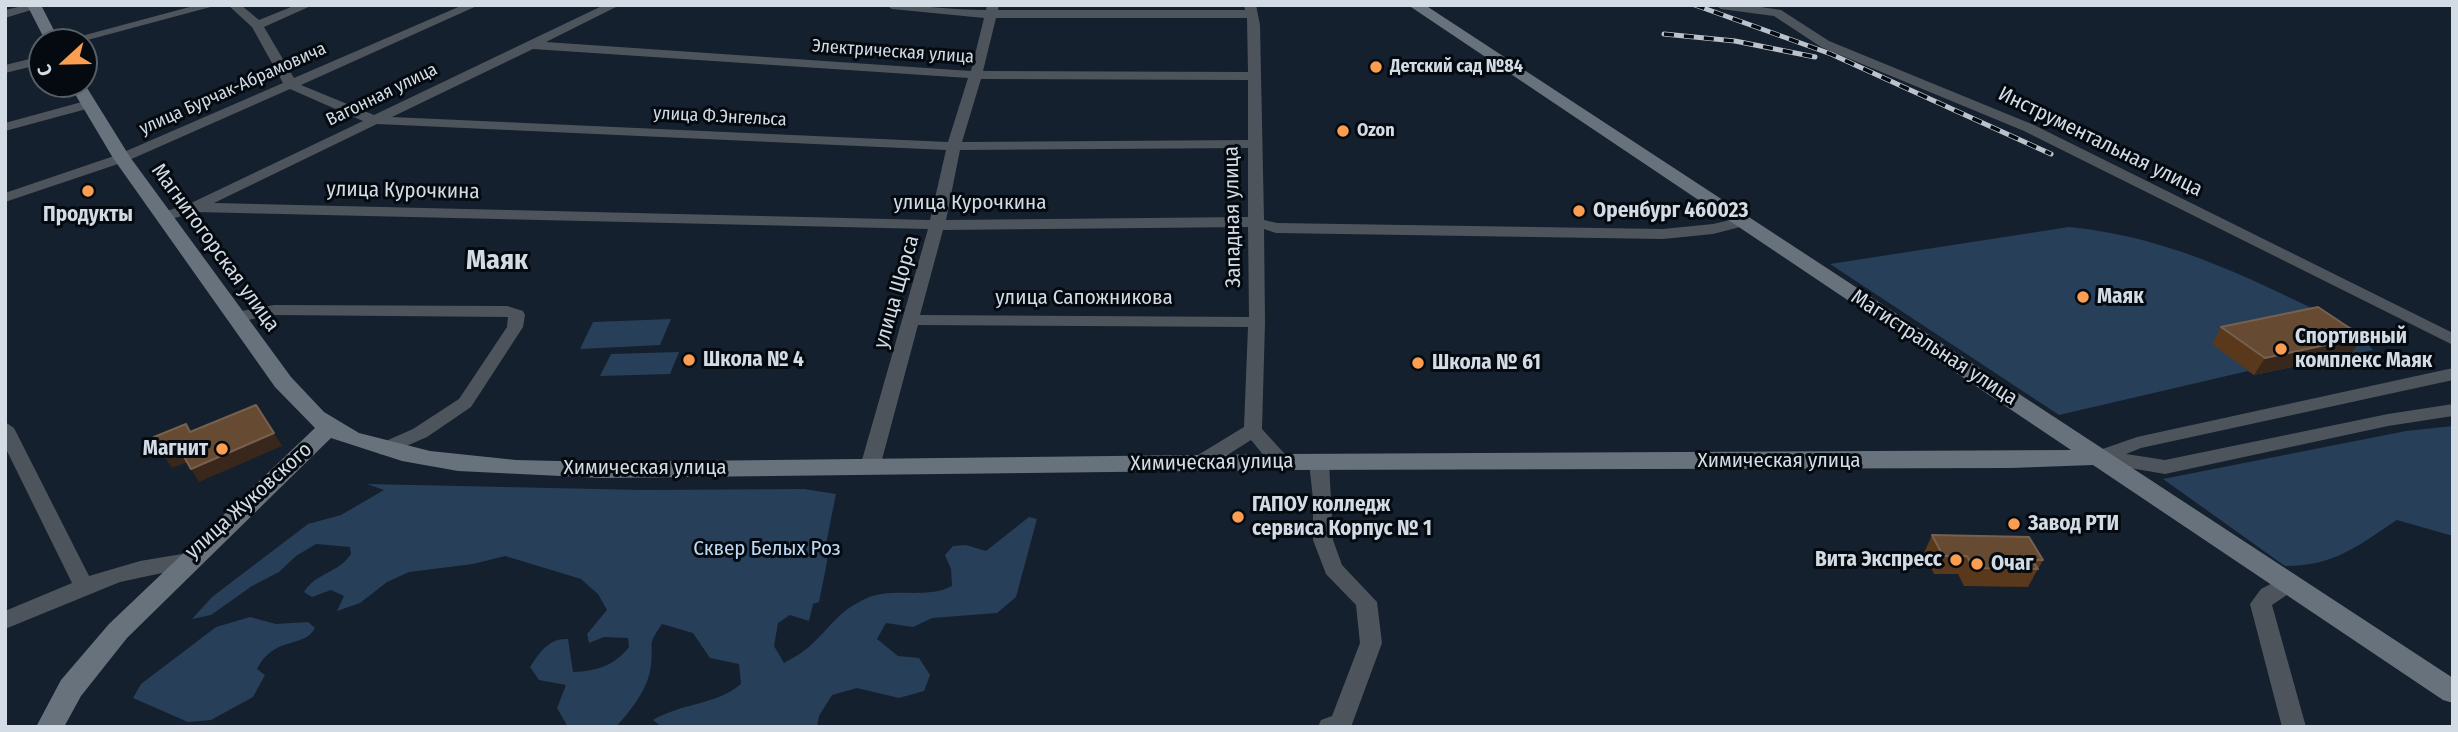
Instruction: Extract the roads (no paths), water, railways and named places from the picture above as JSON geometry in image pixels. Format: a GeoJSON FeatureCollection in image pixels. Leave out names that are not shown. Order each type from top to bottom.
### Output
{"type":"FeatureCollection","features":[{"type":"Feature","properties":{"kind":"street"},"geometry":{"type":"LineString","coordinates":[[98,34],[212,5]]}},
{"type":"Feature","properties":{"kind":"street"},"geometry":{"type":"LineString","coordinates":[[234,5],[257,25],[291,85]]}},
{"type":"Feature","properties":{"kind":"street"},"geometry":{"type":"LineString","coordinates":[[257,25],[307,5]]}},
{"type":"Feature","properties":{"kind":"street","name":"улица Бурчак-Абрамовича"},"geometry":{"type":"LineString","coordinates":[[5,198],[122,158],[472,5]]}},
{"type":"Feature","properties":{"kind":"street","name":"Вагонная улица"},"geometry":{"type":"LineString","coordinates":[[165,216],[194,207],[614,5]]}},
{"type":"Feature","properties":{"kind":"street"},"geometry":{"type":"LineString","coordinates":[[892,5],[970,14],[992,10],[1250,10]]}},
{"type":"Feature","properties":{"kind":"street","name":"Магистральная улица"},"geometry":{"type":"LineString","coordinates":[[1415,5],[2453,692]]}},
{"type":"Feature","properties":{"kind":"street","name":"Инструментальная улица"},"geometry":{"type":"LineString","coordinates":[[1721,5],[1749,6],[1777,13],[1825,44],[2029,128],[2453,340]]}},
{"type":"Feature","properties":{"kind":"street"},"geometry":{"type":"LineString","coordinates":[[5,14],[34,6],[46,28]]}},
{"type":"Feature","properties":{"kind":"street","name":"улица Щорса"},"geometry":{"type":"LineString","coordinates":[[870,467],[937,225],[954,146],[992,10]]}},
{"type":"Feature","properties":{"kind":"street","name":"Западная улица"},"geometry":{"type":"LineString","coordinates":[[1250,10],[1254,25],[1257,322],[1253,430]]}},
{"type":"Feature","properties":{"kind":"street","name":"Электрическая улица"},"geometry":{"type":"LineString","coordinates":[[532,45],[976,75],[1253,76]]}},
{"type":"Feature","properties":{"kind":"street"},"geometry":{"type":"LineString","coordinates":[[5,69],[28,63]]}},
{"type":"Feature","properties":{"kind":"street","name":"улица Ф.Энгельса"},"geometry":{"type":"LineString","coordinates":[[291,85],[373,121],[954,146],[1254,144]]}},
{"type":"Feature","properties":{"kind":"street","name":"Магнитогорская улица"},"geometry":{"type":"LineString","coordinates":[[85,98],[122,158],[283,382],[330,427]]}},
{"type":"Feature","properties":{"kind":"street"},"geometry":{"type":"LineString","coordinates":[[5,127],[89,104]]}},
{"type":"Feature","properties":{"kind":"street","name":"улица Курочкина"},"geometry":{"type":"LineString","coordinates":[[194,207],[937,225],[1255,222],[1276,228],[1663,234],[1713,229],[1743,222]]}},
{"type":"Feature","properties":{"kind":"street"},"geometry":{"type":"LineString","coordinates":[[237,317],[274,310],[507,311],[517,315],[515,327],[465,403],[420,433],[386,449]]}},
{"type":"Feature","properties":{"kind":"street","name":"улица Сапожникова"},"geometry":{"type":"LineString","coordinates":[[910,320],[1257,322]]}},
{"type":"Feature","properties":{"kind":"street","name":"Химическая улица"},"geometry":{"type":"LineString","coordinates":[[2101,457],[2137,443],[2452,376]]}},
{"type":"Feature","properties":{"kind":"street","name":"Химическая улица"},"geometry":{"type":"LineString","coordinates":[[330,427],[356,440],[444,462],[602,470],[1282,462],[2011,460],[2101,457],[2165,467],[2388,420],[2453,410]]}},
{"type":"Feature","properties":{"kind":"street","name":"улица Жуковского"},"geometry":{"type":"LineString","coordinates":[[5,621],[83,585],[133,570],[188,561],[330,427]]}},
{"type":"Feature","properties":{"kind":"street"},"geometry":{"type":"LineString","coordinates":[[5,428],[83,585]]}},
{"type":"Feature","properties":{"kind":"street"},"geometry":{"type":"LineString","coordinates":[[1200,463],[1253,430],[1282,462]]}},
{"type":"Feature","properties":{"kind":"street"},"geometry":{"type":"LineString","coordinates":[[1319,462],[1323,540],[1333,569],[1366,602],[1371,643],[1335,725]]}},
{"type":"Feature","properties":{"kind":"street"},"geometry":{"type":"LineString","coordinates":[[51,727],[71,688],[118,631],[188,561]]}},
{"type":"Feature","properties":{"kind":"street"},"geometry":{"type":"LineString","coordinates":[[2290,582],[2268,595],[2261,604],[2294,727]]}},
{"type":"Feature","properties":{"kind":"railway"},"geometry":{"type":"LineString","coordinates":[[1695,5],[1831,54],[2051,154]]}},
{"type":"Feature","properties":{"kind":"railway"},"geometry":{"type":"LineString","coordinates":[[1664,34],[1735,41],[1815,57]]}},
{"type":"Feature","properties":{"kind":"place","name":"Детский сад №84"},"geometry":{"type":"Point","coordinates":[1376,67]}},
{"type":"Feature","properties":{"kind":"place","name":"Ozon"},"geometry":{"type":"Point","coordinates":[1343,131]}},
{"type":"Feature","properties":{"kind":"place","name":"Продукты"},"geometry":{"type":"Point","coordinates":[88,191]}},
{"type":"Feature","properties":{"kind":"place","name":"Оренбург 460023"},"geometry":{"type":"Point","coordinates":[1579,211]}},
{"type":"Feature","properties":{"kind":"place","name":"Маяк"},"geometry":{"type":"Point","coordinates":[2083,297]}},
{"type":"Feature","properties":{"kind":"place","name":"Спортивный комплекс Маяк"},"geometry":{"type":"Point","coordinates":[2281,349]}},
{"type":"Feature","properties":{"kind":"place","name":"Школа № 4"},"geometry":{"type":"Point","coordinates":[689,360]}},
{"type":"Feature","properties":{"kind":"place","name":"Школа № 61"},"geometry":{"type":"Point","coordinates":[1418,363]}},
{"type":"Feature","properties":{"kind":"place","name":"Магнит"},"geometry":{"type":"Point","coordinates":[222,449]}},
{"type":"Feature","properties":{"kind":"place","name":"ГАПОУ колледж сервиса Корпус № 1"},"geometry":{"type":"Point","coordinates":[1238,517]}},
{"type":"Feature","properties":{"kind":"place","name":"Завод РТИ"},"geometry":{"type":"Point","coordinates":[2014,524]}},
{"type":"Feature","properties":{"kind":"place","name":"Вита Экспресс"},"geometry":{"type":"Point","coordinates":[1956,560]}},
{"type":"Feature","properties":{"kind":"place","name":"Очаг"},"geometry":{"type":"Point","coordinates":[1977,564]}},
{"type":"Feature","properties":{"kind":"district","name":"Маяк"},"geometry":{"type":"Point","coordinates":[497,261]}},
{"type":"Feature","properties":{"kind":"park label","name":"Сквер Белых Роз"},"geometry":{"type":"Point","coordinates":[767,549]}}]}
